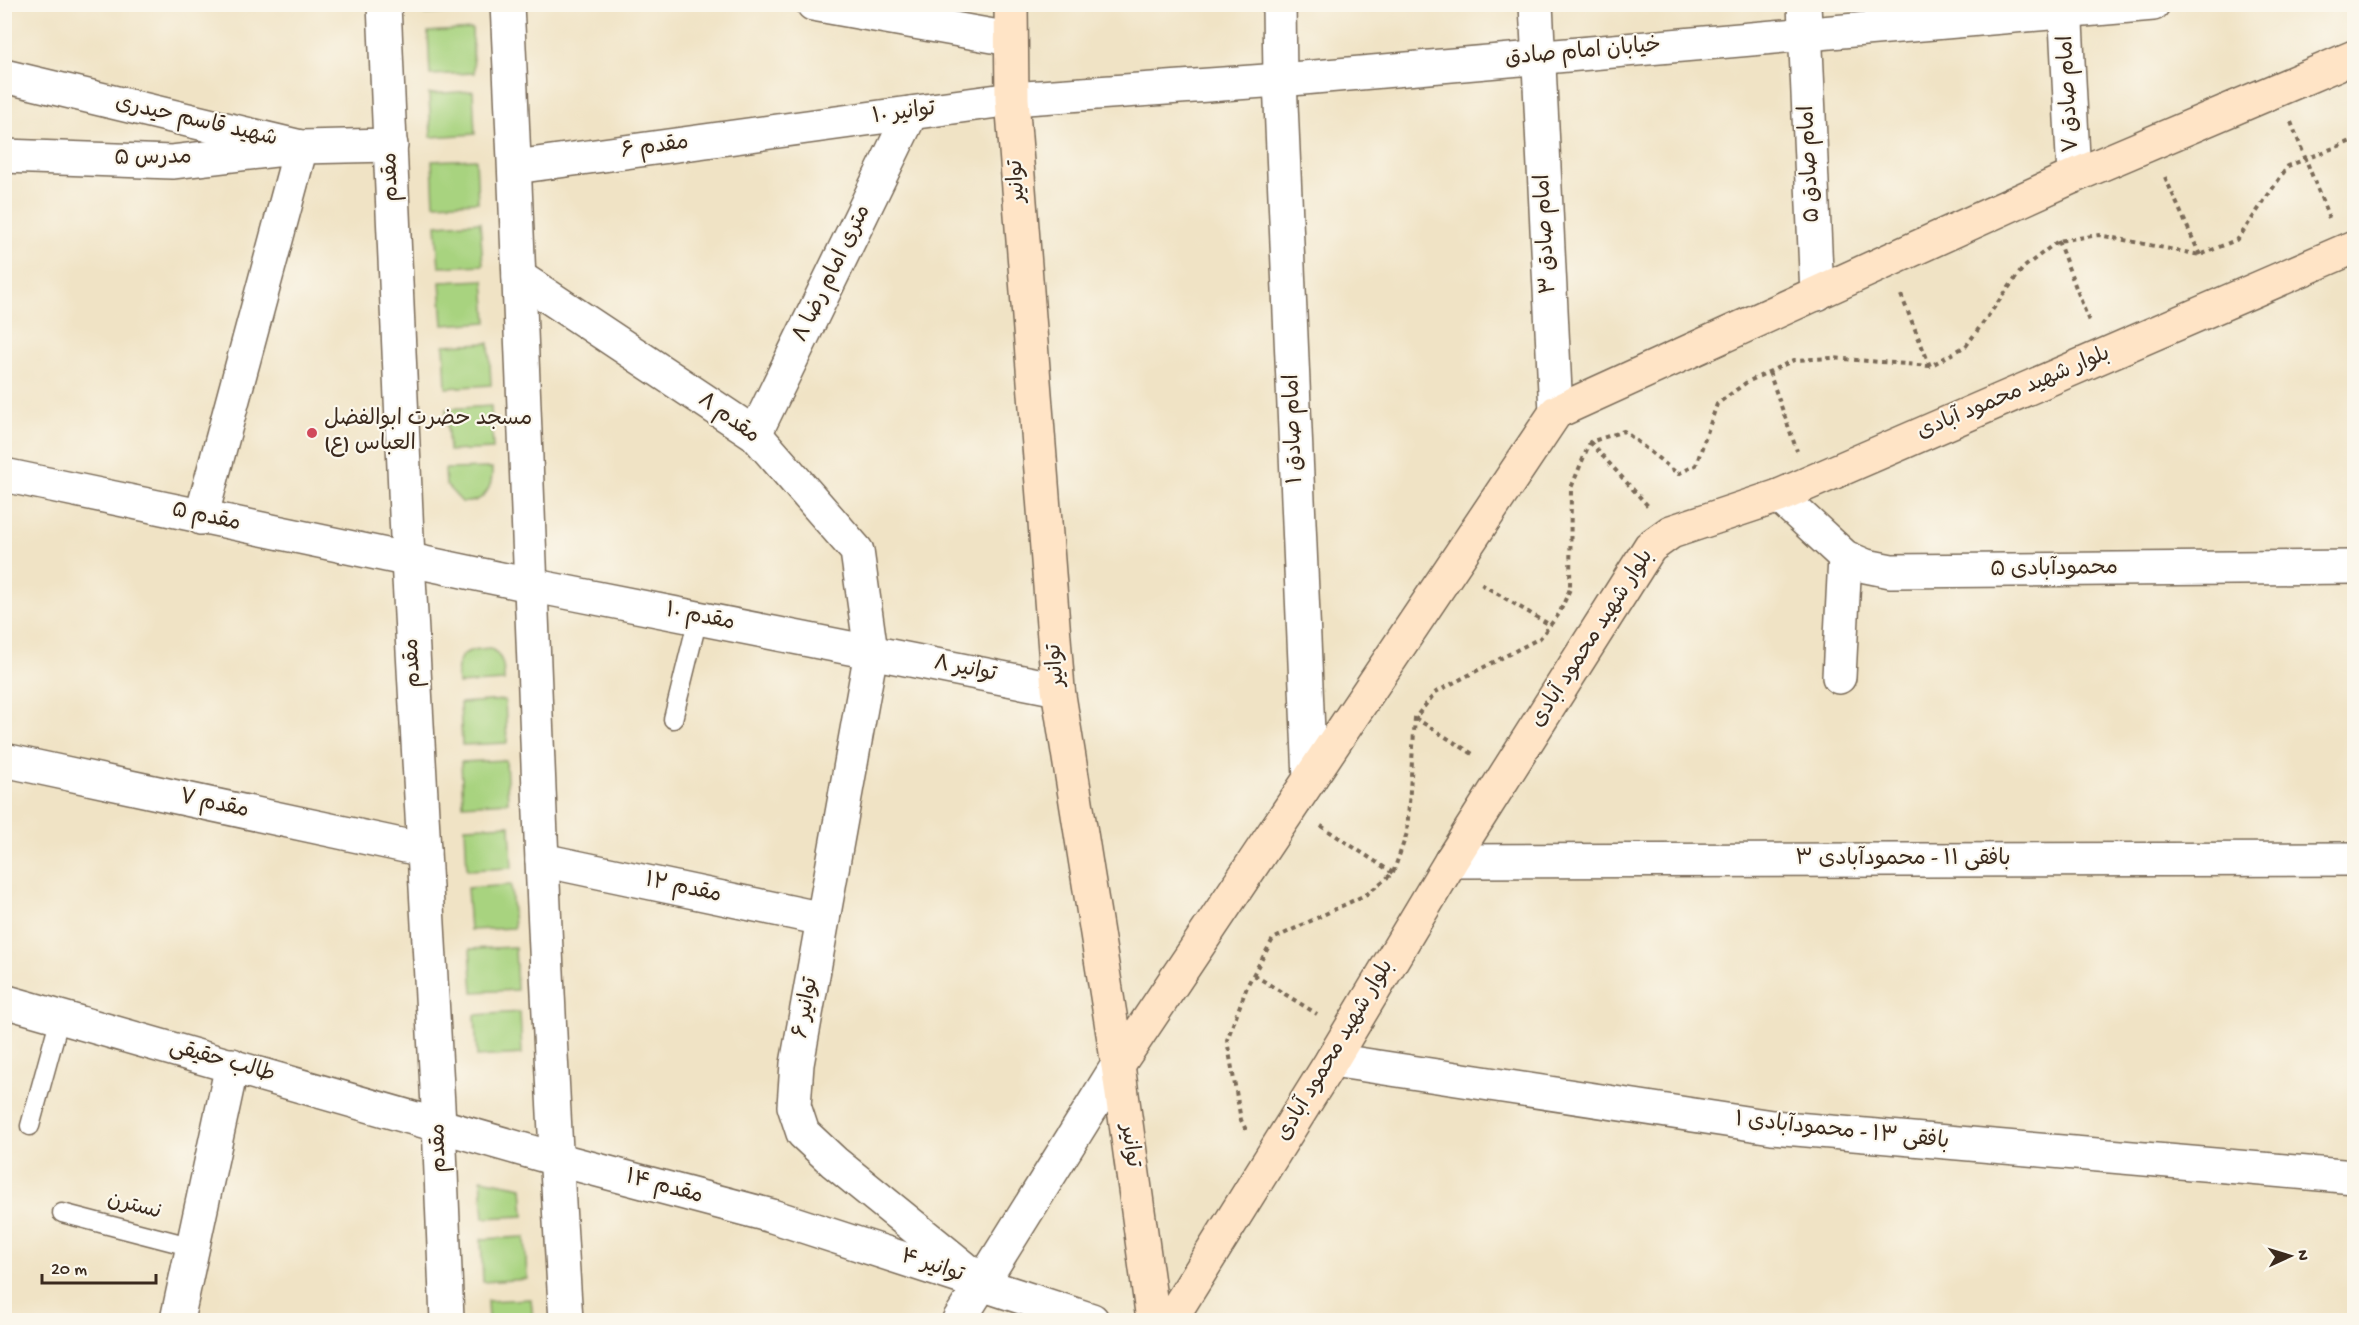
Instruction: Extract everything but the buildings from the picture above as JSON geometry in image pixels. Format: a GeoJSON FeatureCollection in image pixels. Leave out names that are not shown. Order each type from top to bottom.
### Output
{"type":"FeatureCollection","features":[{"type":"Feature","properties":{"kind":"street","name":"مقدم"},"geometry":{"type":"LineString","coordinates":[[384,4],[408,560],[439,1124],[447,1320]]}},
{"type":"Feature","properties":{"kind":"street"},"geometry":{"type":"LineString","coordinates":[[507,4],[542,860],[566,1320]]}},
{"type":"Feature","properties":{"kind":"street"},"geometry":{"type":"LineString","coordinates":[[813,4],[1010,39]]}},
{"type":"Feature","properties":{"kind":"street","name":"توانیر"},"geometry":{"type":"LineString","coordinates":[[1011,4],[1012,99],[1058,688],[1118,1065],[1153,1320]]}},
{"type":"Feature","properties":{"kind":"street","name":"امام صادق ۱"},"geometry":{"type":"LineString","coordinates":[[1280,4],[1280,80],[1310,779]]}},
{"type":"Feature","properties":{"kind":"street","name":"امام صادق ۳"},"geometry":{"type":"LineString","coordinates":[[1536,4],[1556,412]]}},
{"type":"Feature","properties":{"kind":"street","name":"خیابان امام صادق"},"geometry":{"type":"LineString","coordinates":[[1012,99],[1280,80],[1538,57],[1805,20],[2153,4]]}},
{"type":"Feature","properties":{"kind":"street","name":"امام صادق ۷"},"geometry":{"type":"LineString","coordinates":[[2065,9],[2074,176]]}},
{"type":"Feature","properties":{"kind":"street","name":"امام صادق ۵"},"geometry":{"type":"LineString","coordinates":[[1805,20],[1817,294]]}},
{"type":"Feature","properties":{"kind":"street"},"geometry":{"type":"LineString","coordinates":[[959,1320],[1118,1065],[1556,412],[2074,176],[2355,57]]}},
{"type":"Feature","properties":{"kind":"street","name":"شهید قاسم حیدری"},"geometry":{"type":"LineString","coordinates":[[4,76],[301,147],[391,145]]}},
{"type":"Feature","properties":{"kind":"street","name":"توانیر ۱۰"},"geometry":{"type":"LineString","coordinates":[[796,130],[1012,99]]}},
{"type":"Feature","properties":{"kind":"street","name":"۸ متری امام رضا"},"geometry":{"type":"LineString","coordinates":[[755,435],[911,113]]}},
{"type":"Feature","properties":{"kind":"street","name":"مقدم ۶"},"geometry":{"type":"LineString","coordinates":[[515,167],[796,130]]}},
{"type":"Feature","properties":{"kind":"street"},"geometry":{"type":"LineString","coordinates":[[201,518],[301,147]]}},
{"type":"Feature","properties":{"kind":"street","name":"مدرس ۵"},"geometry":{"type":"LineString","coordinates":[[4,156],[172,162],[301,147]]}},
{"type":"Feature","properties":{"kind":"street","name":"بلوار شهید محمود آبادی"},"geometry":{"type":"LineString","coordinates":[[1170,1320],[1340,1047],[1451,861],[1650,547],[1671,532],[1779,496],[2349,250]]}},
{"type":"Feature","properties":{"kind":"street","name":"مقدم ۸"},"geometry":{"type":"LineString","coordinates":[[519,277],[755,435],[857,551],[871,652]]}},
{"type":"Feature","properties":{"kind":"street","name":"مقدم ۵"},"geometry":{"type":"LineString","coordinates":[[4,475],[530,585]]}},
{"type":"Feature","properties":{"kind":"street","name":"محمودآبادی ۵"},"geometry":{"type":"LineString","coordinates":[[1779,496],[1845,557],[1866,566],[1890,572],[2355,567]]}},
{"type":"Feature","properties":{"kind":"street"},"geometry":{"type":"LineString","coordinates":[[1839,677],[1845,557]]}},
{"type":"Feature","properties":{"kind":"street","name":"مقدم ۱۰"},"geometry":{"type":"LineString","coordinates":[[530,585],[871,652]]}},
{"type":"Feature","properties":{"kind":"street","name":"توانیر ۸"},"geometry":{"type":"LineString","coordinates":[[871,652],[1058,688]]}},
{"type":"Feature","properties":{"kind":"street","name":"توانیر ۶"},"geometry":{"type":"LineString","coordinates":[[871,652],[797,1064],[794,1106],[803,1133],[834,1162],[983,1283]]}},
{"type":"Feature","properties":{"kind":"street","name":"مقدم ۷"},"geometry":{"type":"LineString","coordinates":[[4,760],[424,850]]}},
{"type":"Feature","properties":{"kind":"street","name":"بافقی ۱۱ - محمودآبادی ۳"},"geometry":{"type":"LineString","coordinates":[[1451,861],[2355,859]]}},
{"type":"Feature","properties":{"kind":"street","name":"مقدم ۱۲"},"geometry":{"type":"LineString","coordinates":[[542,860],[823,919]]}},
{"type":"Feature","properties":{"kind":"street","name":"طالب حقیقی"},"geometry":{"type":"LineString","coordinates":[[4,1001],[556,1159]]}},
{"type":"Feature","properties":{"kind":"street","name":"بافقی ۱۳ - محمودآبادی ۱"},"geometry":{"type":"LineString","coordinates":[[1340,1047],[1772,1127],[2355,1177]]}},
{"type":"Feature","properties":{"kind":"street"},"geometry":{"type":"LineString","coordinates":[[177,1320],[232,1065]]}},
{"type":"Feature","properties":{"kind":"street","name":"مقدم ۱۴"},"geometry":{"type":"LineString","coordinates":[[556,1159],[772,1216]]}},
{"type":"Feature","properties":{"kind":"street","name":"توانیر ۴"},"geometry":{"type":"LineString","coordinates":[[772,1216],[1092,1320]]}},
{"type":"Feature","properties":{"kind":"lane"},"geometry":{"type":"LineString","coordinates":[[673,719],[698,618]]}},
{"type":"Feature","properties":{"kind":"lane"},"geometry":{"type":"LineString","coordinates":[[30,1126],[60,1017]]}},
{"type":"Feature","properties":{"kind":"lane","name":"نسترن"},"geometry":{"type":"LineString","coordinates":[[62,1213],[193,1247]]}},
{"type":"Feature","properties":{"kind":"path"},"geometry":{"type":"LineString","coordinates":[[2278,90],[2349,250]]}},
{"type":"Feature","properties":{"kind":"path"},"geometry":{"type":"LineString","coordinates":[[2150,144],[2200,255]]}},
{"type":"Feature","properties":{"kind":"path"},"geometry":{"type":"LineString","coordinates":[[2058,241],[2103,356]]}},
{"type":"Feature","properties":{"kind":"path"},"geometry":{"type":"LineString","coordinates":[[1888,261],[1930,366]]}},
{"type":"Feature","properties":{"kind":"path"},"geometry":{"type":"LineString","coordinates":[[1769,372],[1809,483]]}},
{"type":"Feature","properties":{"kind":"path"},"geometry":{"type":"LineString","coordinates":[[1590,442],[1671,532]]}},
{"type":"Feature","properties":{"kind":"path"},"geometry":{"type":"LineString","coordinates":[[1452,567],[1550,626]]}},
{"type":"Feature","properties":{"kind":"path"},"geometry":{"type":"LineString","coordinates":[[1415,718],[1506,775]]}},
{"type":"Feature","properties":{"kind":"path"},"geometry":{"type":"LineString","coordinates":[[1291,806],[1394,873]]}},
{"type":"Feature","properties":{"kind":"path"},"geometry":{"type":"LineString","coordinates":[[1254,975],[1340,1047]]}},
{"type":"Feature","properties":{"kind":"green space"},"geometry":{"type":"Polygon","coordinates":[[[424,5],[469,5],[469,12],[425,14],[424,5]]]}},
{"type":"Feature","properties":{"kind":"green space"},"geometry":{"type":"Polygon","coordinates":[[[472,29],[474,73],[430,75],[428,32],[472,29]]]}},
{"type":"Feature","properties":{"kind":"green space"},"geometry":{"type":"Polygon","coordinates":[[[473,91],[475,134],[431,137],[429,94],[473,91]]]}},
{"type":"Feature","properties":{"kind":"green space"},"geometry":{"type":"Polygon","coordinates":[[[476,159],[478,202],[434,204],[432,161],[476,159]]]}},
{"type":"Feature","properties":{"kind":"green space"},"geometry":{"type":"Polygon","coordinates":[[[480,222],[483,265],[439,267],[436,225],[480,222]]]}},
{"type":"Feature","properties":{"kind":"green space"},"geometry":{"type":"Polygon","coordinates":[[[484,280],[487,322],[443,325],[440,282],[484,280]]]}},
{"type":"Feature","properties":{"kind":"green space"},"geometry":{"type":"Polygon","coordinates":[[[489,343],[491,385],[446,388],[444,345],[489,343]]]}},
{"type":"Feature","properties":{"kind":"green space"},"geometry":{"type":"Polygon","coordinates":[[[491,406],[493,449],[449,451],[446,409],[491,406]]]}},
{"type":"Feature","properties":{"kind":"green space"},"geometry":{"type":"Polygon","coordinates":[[[492,468],[489,488],[476,500],[462,502],[446,485],[445,469],[492,468]]]}},
{"type":"Feature","properties":{"kind":"green space"},"geometry":{"type":"Polygon","coordinates":[[[490,648],[502,662],[504,681],[458,684],[458,666],[462,656],[473,650],[490,648]]]}},
{"type":"Feature","properties":{"kind":"green space"},"geometry":{"type":"Polygon","coordinates":[[[505,700],[507,743],[462,745],[460,703],[505,700]]]}},
{"type":"Feature","properties":{"kind":"green space"},"geometry":{"type":"Polygon","coordinates":[[[506,760],[508,802],[463,805],[461,762],[506,760]]]}},
{"type":"Feature","properties":{"kind":"green space"},"geometry":{"type":"Polygon","coordinates":[[[510,825],[512,868],[467,870],[465,827],[510,825]]]}},
{"type":"Feature","properties":{"kind":"green space"},"geometry":{"type":"Polygon","coordinates":[[[511,885],[514,928],[470,930],[467,888],[511,885]]]}},
{"type":"Feature","properties":{"kind":"green space"},"geometry":{"type":"Polygon","coordinates":[[[515,947],[517,990],[473,992],[470,949],[515,947]]]}},
{"type":"Feature","properties":{"kind":"green space"},"geometry":{"type":"Polygon","coordinates":[[[520,1012],[522,1054],[477,1057],[475,1015],[520,1012]]]}},
{"type":"Feature","properties":{"kind":"green space"},"geometry":{"type":"Polygon","coordinates":[[[481,1179],[522,1187],[524,1216],[484,1218],[481,1179]]]}},
{"type":"Feature","properties":{"kind":"green space"},"geometry":{"type":"Polygon","coordinates":[[[525,1237],[527,1279],[483,1282],[481,1239],[525,1237]]]}},
{"type":"Feature","properties":{"kind":"green space"},"geometry":{"type":"Polygon","coordinates":[[[531,1299],[533,1320],[488,1320],[487,1301],[531,1299]]]}},
{"type":"Feature","properties":{"kind":"place","name":"مسجد حضرت ابوالفضل العباس (ع)"},"geometry":{"type":"Point","coordinates":[312,433]}}]}
